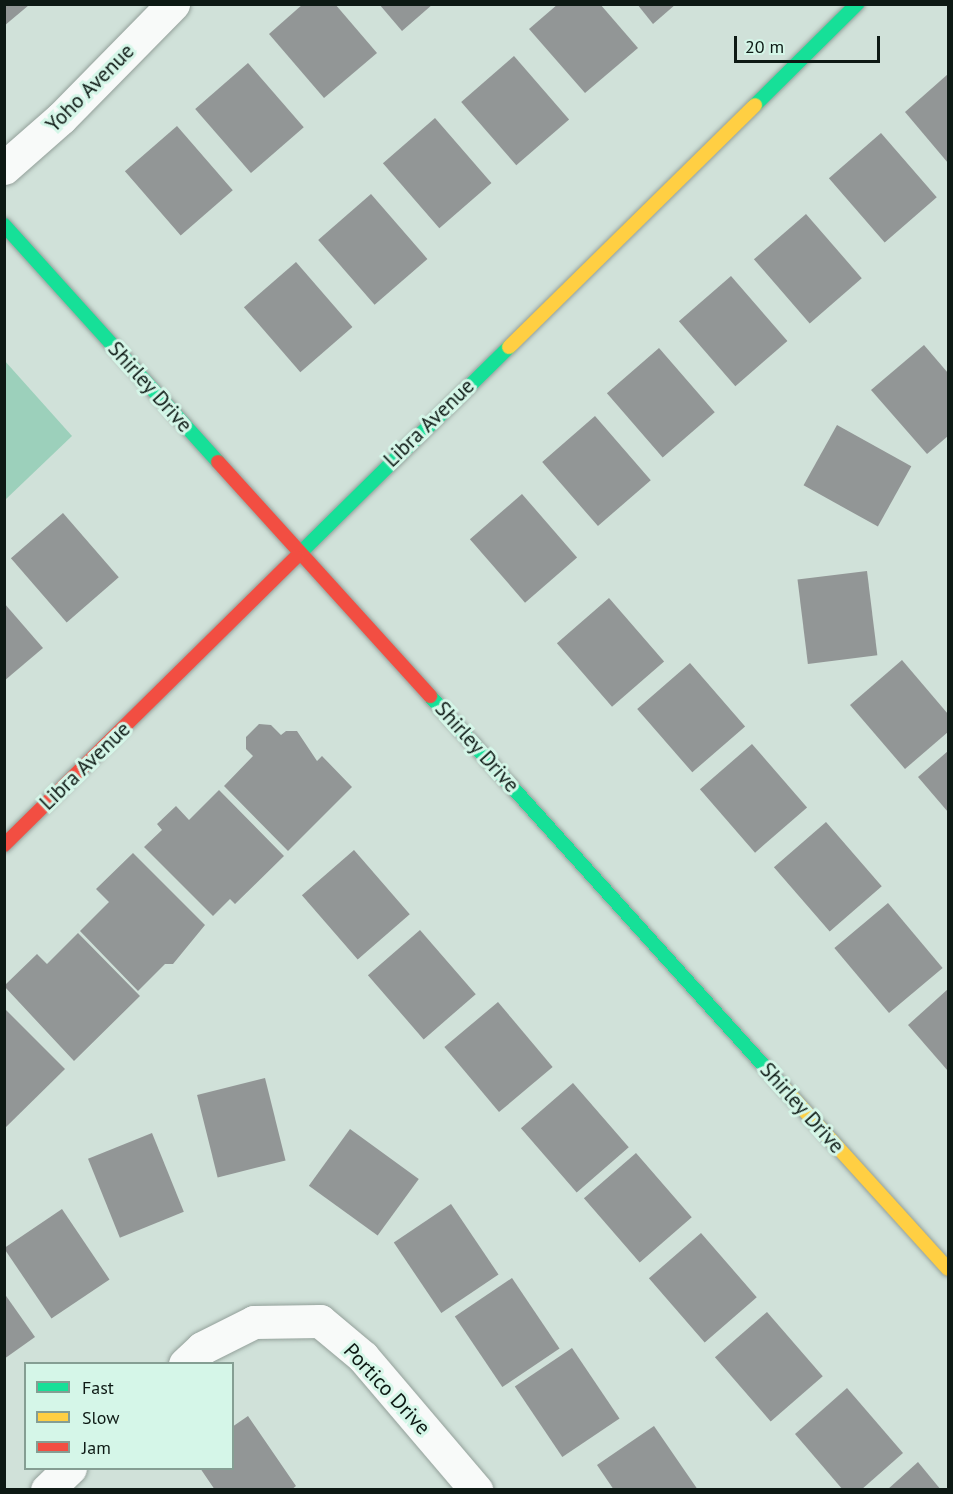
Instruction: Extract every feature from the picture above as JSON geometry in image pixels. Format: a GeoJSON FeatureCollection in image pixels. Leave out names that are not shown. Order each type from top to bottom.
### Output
{"type":"FeatureCollection","features":[{"type":"Feature","properties":{"kind":"street","name":"Yoho Avenue"},"geometry":{"type":"LineString","coordinates":[[4,168],[62,118],[173,4]]}},
{"type":"Feature","properties":{"kind":"street","name":"Libra Avenue"},"geometry":{"type":"LineString","coordinates":[[4,845],[857,4]]}},
{"type":"Feature","properties":{"kind":"street","name":"Shirley Drive"},"geometry":{"type":"LineString","coordinates":[[4,225],[948,1269]]}},
{"type":"Feature","properties":{"kind":"street","name":"Portico Drive"},"geometry":{"type":"LineString","coordinates":[[187,1362],[202,1348],[254,1322],[320,1321],[363,1357],[476,1490]]}},
{"type":"Feature","properties":{"kind":"street"},"geometry":{"type":"LineString","coordinates":[[47,1490],[68,1470]]}},
{"type":"Feature","properties":{"kind":"green space"},"geometry":{"type":"Polygon","coordinates":[[[4,360],[72,436],[5,500],[4,500],[4,360]]]}},
{"type":"Feature","properties":{"kind":"building"},"geometry":{"type":"Polygon","coordinates":[[[303,4],[335,4],[377,53],[324,98],[269,34],[303,4]]]}},
{"type":"Feature","properties":{"kind":"building"},"geometry":{"type":"Polygon","coordinates":[[[379,4],[433,4],[402,31],[379,4]]]}},
{"type":"Feature","properties":{"kind":"building"},"geometry":{"type":"Polygon","coordinates":[[[558,4],[600,4],[638,48],[585,93],[529,29],[558,4]]]}},
{"type":"Feature","properties":{"kind":"building"},"geometry":{"type":"Polygon","coordinates":[[[637,4],[676,4],[653,24],[637,4]]]}},
{"type":"Feature","properties":{"kind":"building"},"geometry":{"type":"Polygon","coordinates":[[[4,5],[29,5],[4,26],[4,5]]]}},
{"type":"Feature","properties":{"kind":"building"},"geometry":{"type":"Polygon","coordinates":[[[514,56],[569,119],[516,165],[461,102],[514,56]]]}},
{"type":"Feature","properties":{"kind":"building"},"geometry":{"type":"Polygon","coordinates":[[[248,63],[304,127],[251,173],[195,109],[248,63]]]}},
{"type":"Feature","properties":{"kind":"building"},"geometry":{"type":"Polygon","coordinates":[[[948,74],[948,163],[905,112],[948,74]]]}},
{"type":"Feature","properties":{"kind":"building"},"geometry":{"type":"Polygon","coordinates":[[[435,118],[491,183],[439,228],[383,163],[435,118]]]}},
{"type":"Feature","properties":{"kind":"building"},"geometry":{"type":"Polygon","coordinates":[[[177,126],[233,190],[181,235],[125,171],[177,126]]]}},
{"type":"Feature","properties":{"kind":"building"},"geometry":{"type":"Polygon","coordinates":[[[881,133],[937,197],[885,242],[829,178],[881,133]]]}},
{"type":"Feature","properties":{"kind":"building"},"geometry":{"type":"Polygon","coordinates":[[[371,194],[427,259],[375,305],[318,240],[371,194]]]}},
{"type":"Feature","properties":{"kind":"building"},"geometry":{"type":"Polygon","coordinates":[[[806,214],[862,278],[810,323],[754,259],[806,214]]]}},
{"type":"Feature","properties":{"kind":"building"},"geometry":{"type":"Polygon","coordinates":[[[296,262],[352,327],[300,372],[244,307],[296,262]]]}},
{"type":"Feature","properties":{"kind":"building"},"geometry":{"type":"Polygon","coordinates":[[[731,276],[787,341],[735,386],[679,321],[731,276]]]}},
{"type":"Feature","properties":{"kind":"building"},"geometry":{"type":"Polygon","coordinates":[[[924,345],[948,373],[948,436],[927,454],[871,390],[924,345]]]}},
{"type":"Feature","properties":{"kind":"building"},"geometry":{"type":"Polygon","coordinates":[[[659,348],[715,412],[663,457],[607,393],[659,348]]]}},
{"type":"Feature","properties":{"kind":"building"},"geometry":{"type":"Polygon","coordinates":[[[595,416],[651,480],[598,526],[542,462],[595,416]]]}},
{"type":"Feature","properties":{"kind":"building"},"geometry":{"type":"Polygon","coordinates":[[[837,425],[911,466],[878,527],[804,485],[837,425]]]}},
{"type":"Feature","properties":{"kind":"building"},"geometry":{"type":"Polygon","coordinates":[[[522,494],[577,557],[525,603],[470,539],[522,494]]]}},
{"type":"Feature","properties":{"kind":"building"},"geometry":{"type":"Polygon","coordinates":[[[63,513],[119,577],[67,622],[11,558],[63,513]]]}},
{"type":"Feature","properties":{"kind":"building"},"geometry":{"type":"Polygon","coordinates":[[[867,571],[877,655],[808,664],[798,580],[867,571]]]}},
{"type":"Feature","properties":{"kind":"building"},"geometry":{"type":"Polygon","coordinates":[[[609,598],[664,661],[612,707],[557,643],[609,598]]]}},
{"type":"Feature","properties":{"kind":"building"},"geometry":{"type":"Polygon","coordinates":[[[4,603],[43,648],[4,681],[4,603]]]}},
{"type":"Feature","properties":{"kind":"building"},"geometry":{"type":"Polygon","coordinates":[[[902,660],[948,714],[948,732],[905,769],[850,705],[902,660]]]}},
{"type":"Feature","properties":{"kind":"building"},"geometry":{"type":"Polygon","coordinates":[[[690,663],[745,726],[692,772],[637,709],[690,663]]]}},
{"type":"Feature","properties":{"kind":"building"},"geometry":{"type":"Polygon","coordinates":[[[259,724],[271,725],[281,735],[286,731],[297,731],[317,761],[322,756],[352,787],[288,851],[224,786],[253,756],[246,749],[246,737],[259,724]]]}},
{"type":"Feature","properties":{"kind":"building"},"geometry":{"type":"Polygon","coordinates":[[[752,744],[807,807],[755,853],[700,789],[752,744]]]}},
{"type":"Feature","properties":{"kind":"building"},"geometry":{"type":"Polygon","coordinates":[[[948,751],[948,812],[918,777],[948,751]]]}},
{"type":"Feature","properties":{"kind":"building"},"geometry":{"type":"Polygon","coordinates":[[[219,790],[284,856],[235,904],[230,899],[213,916],[144,847],[162,830],[157,824],[176,806],[189,820],[219,790]]]}},
{"type":"Feature","properties":{"kind":"building"},"geometry":{"type":"Polygon","coordinates":[[[826,822],[882,886],[830,931],[774,867],[826,822]]]}},
{"type":"Feature","properties":{"kind":"building"},"geometry":{"type":"Polygon","coordinates":[[[354,850],[410,914],[358,959],[302,895],[354,850]]]}},
{"type":"Feature","properties":{"kind":"building"},"geometry":{"type":"Polygon","coordinates":[[[133,853],[205,925],[173,964],[165,964],[138,991],[80,931],[109,902],[96,889],[133,853]]]}},
{"type":"Feature","properties":{"kind":"building"},"geometry":{"type":"Polygon","coordinates":[[[888,903],[943,968],[889,1013],[834,948],[888,903]]]}},
{"type":"Feature","properties":{"kind":"building"},"geometry":{"type":"Polygon","coordinates":[[[420,930],[476,994],[424,1039],[368,975],[420,930]]]}},
{"type":"Feature","properties":{"kind":"building"},"geometry":{"type":"Polygon","coordinates":[[[78,933],[140,996],[74,1061],[4,986],[37,954],[47,964],[78,933]]]}},
{"type":"Feature","properties":{"kind":"building"},"geometry":{"type":"Polygon","coordinates":[[[948,989],[948,1071],[908,1025],[948,989]]]}},
{"type":"Feature","properties":{"kind":"building"},"geometry":{"type":"Polygon","coordinates":[[[498,1002],[553,1067],[499,1112],[444,1047],[498,1002]]]}},
{"type":"Feature","properties":{"kind":"building"},"geometry":{"type":"Polygon","coordinates":[[[4,1008],[65,1069],[4,1129],[4,1008]]]}},
{"type":"Feature","properties":{"kind":"building"},"geometry":{"type":"Polygon","coordinates":[[[265,1078],[286,1160],[218,1177],[197,1095],[265,1078]]]}},
{"type":"Feature","properties":{"kind":"building"},"geometry":{"type":"Polygon","coordinates":[[[573,1083],[629,1147],[577,1192],[521,1128],[573,1083]]]}},
{"type":"Feature","properties":{"kind":"building"},"geometry":{"type":"Polygon","coordinates":[[[350,1129],[419,1179],[378,1236],[309,1186],[350,1129]]]}},
{"type":"Feature","properties":{"kind":"building"},"geometry":{"type":"Polygon","coordinates":[[[152,1133],[184,1212],[120,1238],[88,1159],[152,1133]]]}},
{"type":"Feature","properties":{"kind":"building"},"geometry":{"type":"Polygon","coordinates":[[[636,1153],[692,1217],[640,1262],[584,1198],[636,1153]]]}},
{"type":"Feature","properties":{"kind":"building"},"geometry":{"type":"Polygon","coordinates":[[[451,1204],[499,1274],[441,1313],[394,1243],[451,1204]]]}},
{"type":"Feature","properties":{"kind":"building"},"geometry":{"type":"Polygon","coordinates":[[[62,1209],[110,1279],[51,1319],[4,1248],[62,1209]]]}},
{"type":"Feature","properties":{"kind":"building"},"geometry":{"type":"Polygon","coordinates":[[[701,1233],[757,1297],[705,1342],[649,1278],[701,1233]]]}},
{"type":"Feature","properties":{"kind":"building"},"geometry":{"type":"Polygon","coordinates":[[[512,1278],[560,1348],[502,1387],[455,1317],[512,1278]]]}},
{"type":"Feature","properties":{"kind":"building"},"geometry":{"type":"Polygon","coordinates":[[[4,1293],[35,1337],[4,1359],[4,1293]]]}},
{"type":"Feature","properties":{"kind":"building"},"geometry":{"type":"Polygon","coordinates":[[[767,1312],[823,1376],[771,1421],[715,1357],[767,1312]]]}},
{"type":"Feature","properties":{"kind":"building"},"geometry":{"type":"Polygon","coordinates":[[[572,1348],[620,1418],[562,1457],[515,1387],[572,1348]]]}},
{"type":"Feature","properties":{"kind":"building"},"geometry":{"type":"Polygon","coordinates":[[[847,1388],[903,1453],[861,1490],[843,1490],[795,1434],[847,1388]]]}},
{"type":"Feature","properties":{"kind":"building"},"geometry":{"type":"Polygon","coordinates":[[[248,1416],[296,1486],[291,1490],[215,1490],[201,1470],[234,1470],[234,1426],[248,1416]]]}},
{"type":"Feature","properties":{"kind":"building"},"geometry":{"type":"Polygon","coordinates":[[[654,1426],[698,1490],[614,1490],[597,1465],[654,1426]]]}},
{"type":"Feature","properties":{"kind":"building"},"geometry":{"type":"Polygon","coordinates":[[[918,1462],[941,1490],[887,1490],[918,1462]]]}},
{"type":"Feature","properties":{"kind":"traffic: fast"},"geometry":{"type":"LineString","coordinates":[[755,105],[857,4]]}},
{"type":"Feature","properties":{"kind":"traffic: fast"},"geometry":{"type":"LineString","coordinates":[[4,225],[218,462]]}},
{"type":"Feature","properties":{"kind":"traffic: fast"},"geometry":{"type":"LineString","coordinates":[[296,557],[509,347]]}},
{"type":"Feature","properties":{"kind":"traffic: fast"},"geometry":{"type":"LineString","coordinates":[[430,696],[784,1088]]}},
{"type":"Feature","properties":{"kind":"traffic: slow"},"geometry":{"type":"LineString","coordinates":[[509,347],[755,105]]}},
{"type":"Feature","properties":{"kind":"traffic: slow"},"geometry":{"type":"LineString","coordinates":[[784,1088],[948,1269]]}},
{"type":"Feature","properties":{"kind":"traffic: jam"},"geometry":{"type":"LineString","coordinates":[[218,462],[430,696]]}},
{"type":"Feature","properties":{"kind":"traffic: jam"},"geometry":{"type":"LineString","coordinates":[[4,845],[296,557]]}}]}
